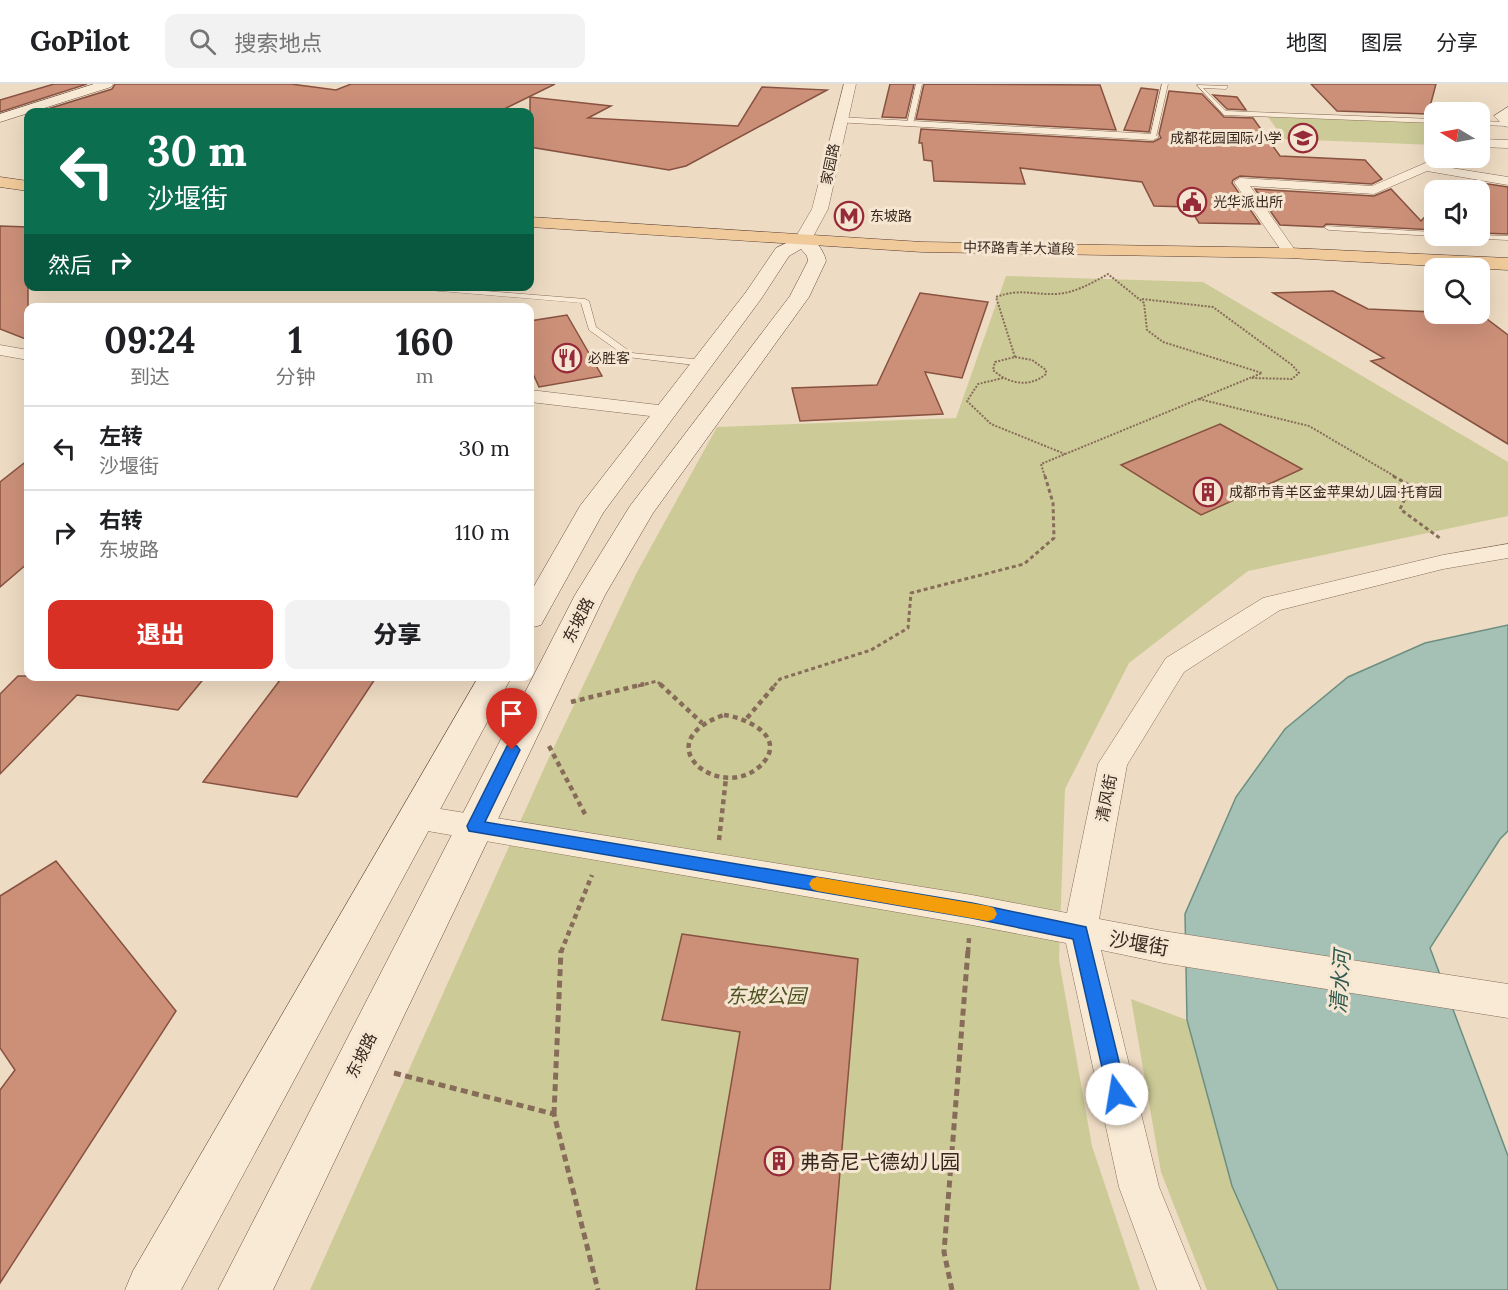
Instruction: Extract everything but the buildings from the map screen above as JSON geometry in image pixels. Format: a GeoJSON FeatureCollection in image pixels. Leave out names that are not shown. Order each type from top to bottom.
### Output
{"type":"FeatureCollection","features":[{"type":"Feature","properties":{"kind":"main road"},"geometry":{"type":"LineString","coordinates":[[31,108],[107,84]]}},
{"type":"Feature","properties":{"kind":"main road"},"geometry":{"type":"LineString","coordinates":[[46,108],[120,84]]}},
{"type":"Feature","properties":{"kind":"main road","name":"家园路"},"geometry":{"type":"LineString","coordinates":[[800,249],[820,209],[839,120],[850,84]]}},
{"type":"Feature","properties":{"kind":"main road"},"geometry":{"type":"LineString","coordinates":[[0,118],[24,110]]}},
{"type":"Feature","properties":{"kind":"main road"},"geometry":{"type":"LineString","coordinates":[[0,123],[24,115]]}},
{"type":"Feature","properties":{"kind":"main road"},"geometry":{"type":"LineString","coordinates":[[0,182],[24,185]]}},
{"type":"Feature","properties":{"kind":"main road"},"geometry":{"type":"LineString","coordinates":[[0,194],[24,196]]}},
{"type":"Feature","properties":{"kind":"main road","name":"中环路青羊大道段"},"geometry":{"type":"LineString","coordinates":[[534,222],[800,249],[933,247],[1290,253],[1508,264]]}},
{"type":"Feature","properties":{"kind":"main road","name":"中环路青羊大道段"},"geometry":{"type":"LineString","coordinates":[[534,232],[1022,262],[1168,260],[1424,273]]}},
{"type":"Feature","properties":{"kind":"main road"},"geometry":{"type":"LineString","coordinates":[[534,611],[590,513],[754,295],[800,249]]}},
{"type":"Feature","properties":{"kind":"main road","name":"东坡路"},"geometry":{"type":"LineString","coordinates":[[245,1290],[590,595],[634,521],[799,297],[817,261],[800,249]]}},
{"type":"Feature","properties":{"kind":"main road"},"geometry":{"type":"LineString","coordinates":[[1490,276],[1508,277]]}},
{"type":"Feature","properties":{"kind":"main road"},"geometry":{"type":"LineString","coordinates":[[152,1290],[493,681]]}},
{"type":"Feature","properties":{"kind":"street"},"geometry":{"type":"LineString","coordinates":[[1508,110],[1500,116],[1508,124]]}},
{"type":"Feature","properties":{"kind":"street"},"geometry":{"type":"LineString","coordinates":[[839,120],[1153,137]]}},
{"type":"Feature","properties":{"kind":"street"},"geometry":{"type":"LineString","coordinates":[[1490,143],[1508,144]]}},
{"type":"Feature","properties":{"kind":"street"},"geometry":{"type":"LineString","coordinates":[[1290,253],[1239,182],[1374,190],[1424,167]]}},
{"type":"Feature","properties":{"kind":"street"},"geometry":{"type":"LineString","coordinates":[[1431,168],[1508,181]]}},
{"type":"Feature","properties":{"kind":"street"},"geometry":{"type":"LineString","coordinates":[[0,350],[24,354]]}},
{"type":"Feature","properties":{"kind":"street"},"geometry":{"type":"LineString","coordinates":[[534,396],[667,412]]}},
{"type":"Feature","properties":{"kind":"street","name":"清风街"},"geometry":{"type":"LineString","coordinates":[[1179,1290],[1138,1187],[1080,932],[1113,764],[1175,665],[1272,604],[1467,558],[1508,551]]}},
{"type":"Feature","properties":{"kind":"street","name":"沙堰街"},"geometry":{"type":"LineString","coordinates":[[416,817],[972,910],[1163,947],[1508,1001]]}},
{"type":"Feature","properties":{"kind":"lane"},"geometry":{"type":"LineString","coordinates":[[910,124],[919,84]]}},
{"type":"Feature","properties":{"kind":"lane"},"geometry":{"type":"LineString","coordinates":[[1153,137],[1165,84]]}},
{"type":"Feature","properties":{"kind":"lane"},"geometry":{"type":"LineString","coordinates":[[1226,87],[1199,86],[1224,113],[1424,121]]}},
{"type":"Feature","properties":{"kind":"lane"},"geometry":{"type":"LineString","coordinates":[[1490,123],[1508,124]]}},
{"type":"Feature","properties":{"kind":"lane"},"geometry":{"type":"LineString","coordinates":[[1329,228],[1424,233]]}},
{"type":"Feature","properties":{"kind":"lane"},"geometry":{"type":"LineString","coordinates":[[1490,237],[1508,238]]}},
{"type":"Feature","properties":{"kind":"lane"},"geometry":{"type":"LineString","coordinates":[[452,291],[585,301],[592,328],[630,355],[703,363]]}},
{"type":"Feature","properties":{"kind":"path"},"geometry":{"type":"LineString","coordinates":[[747,718],[780,679],[871,650],[908,628],[911,593],[1024,564],[1054,538],[1053,503],[1041,464],[1262,373],[1163,342],[1147,330],[1144,303],[1108,273],[1093,283],[1054,294],[1016,289],[996,297],[1015,357]]}},
{"type":"Feature","properties":{"kind":"path"},"geometry":{"type":"LineString","coordinates":[[1140,299],[1213,307],[1292,365],[1299,373],[1293,379],[1248,378]]}},
{"type":"Feature","properties":{"kind":"path"},"geometry":{"type":"LineString","coordinates":[[1004,378],[993,370],[993,366],[1000,359],[1015,357],[1038,363],[1046,370],[1043,378],[1030,382],[1004,378],[978,384],[967,401],[991,424],[1066,454]]}},
{"type":"Feature","properties":{"kind":"path"},"geometry":{"type":"LineString","coordinates":[[1198,399],[1309,426],[1411,486],[1400,509],[1467,558]]}},
{"type":"Feature","properties":{"kind":"path"},"geometry":{"type":"LineString","coordinates":[[736,715],[747,718],[766,733],[769,743],[768,753],[753,771],[741,776],[726,778],[712,776],[700,770],[692,762],[688,752],[688,741],[693,731],[712,718],[736,715]]}},
{"type":"Feature","properties":{"kind":"path"},"geometry":{"type":"LineString","coordinates":[[716,867],[726,778]]}},
{"type":"Feature","properties":{"kind":"path"},"geometry":{"type":"LineString","coordinates":[[952,1290],[944,1252],[972,910]]}},
{"type":"Feature","properties":{"kind":"path"},"geometry":{"type":"LineString","coordinates":[[357,1064],[554,1114],[598,1290]]}},
{"type":"Feature","properties":{"kind":"green space"},"geometry":{"type":"Polygon","coordinates":[[[1268,117],[1424,123],[1424,145],[1284,139],[1268,117]]]}},
{"type":"Feature","properties":{"kind":"green space","name":"东坡公园"},"geometry":{"type":"Polygon","coordinates":[[[1006,276],[1203,282],[1508,462],[1508,516],[1248,571],[1129,663],[1065,789],[1059,960],[1092,1146],[1140,1290],[310,1290],[546,764],[636,574],[717,427],[956,418],[1006,276]]]}},
{"type":"Feature","properties":{"kind":"green space"},"geometry":{"type":"Polygon","coordinates":[[[1131,999],[1187,1020],[1232,1186],[1278,1290],[1207,1290],[1161,1172],[1131,999]]]}},
{"type":"Feature","properties":{"kind":"water","name":"清水河"},"geometry":{"type":"Polygon","coordinates":[[[1508,625],[1508,831],[1500,839],[1430,948],[1508,1156],[1508,1290],[1278,1290],[1232,1186],[1187,1020],[1185,914],[1236,797],[1285,729],[1348,677],[1425,643],[1508,625]]]}},
{"type":"Feature","properties":{"kind":"slow traffic"},"geometry":{"type":"LineString","coordinates":[[817,884],[988,914]]}},
{"type":"Feature","properties":{"kind":"place","name":"成都花园国际小学"},"geometry":{"type":"Point","coordinates":[1303,138]}},
{"type":"Feature","properties":{"kind":"place","name":"光华派出所"},"geometry":{"type":"Point","coordinates":[1192,202]}},
{"type":"Feature","properties":{"kind":"place","name":"东坡路"},"geometry":{"type":"Point","coordinates":[849,216]}},
{"type":"Feature","properties":{"kind":"place","name":"必胜客"},"geometry":{"type":"Point","coordinates":[567,358]}},
{"type":"Feature","properties":{"kind":"place","name":"成都市青羊区金苹果幼儿园·托育园"},"geometry":{"type":"Point","coordinates":[1208,492]}},
{"type":"Feature","properties":{"kind":"place","name":"弗奇尼弋德幼儿园"},"geometry":{"type":"Point","coordinates":[779,1161]}},
{"type":"Feature","properties":{"kind":"route"},"geometry":{"type":"LineString","coordinates":[[512,750],[475,826],[972,910],[1080,932],[1117,1094]]}}]}
